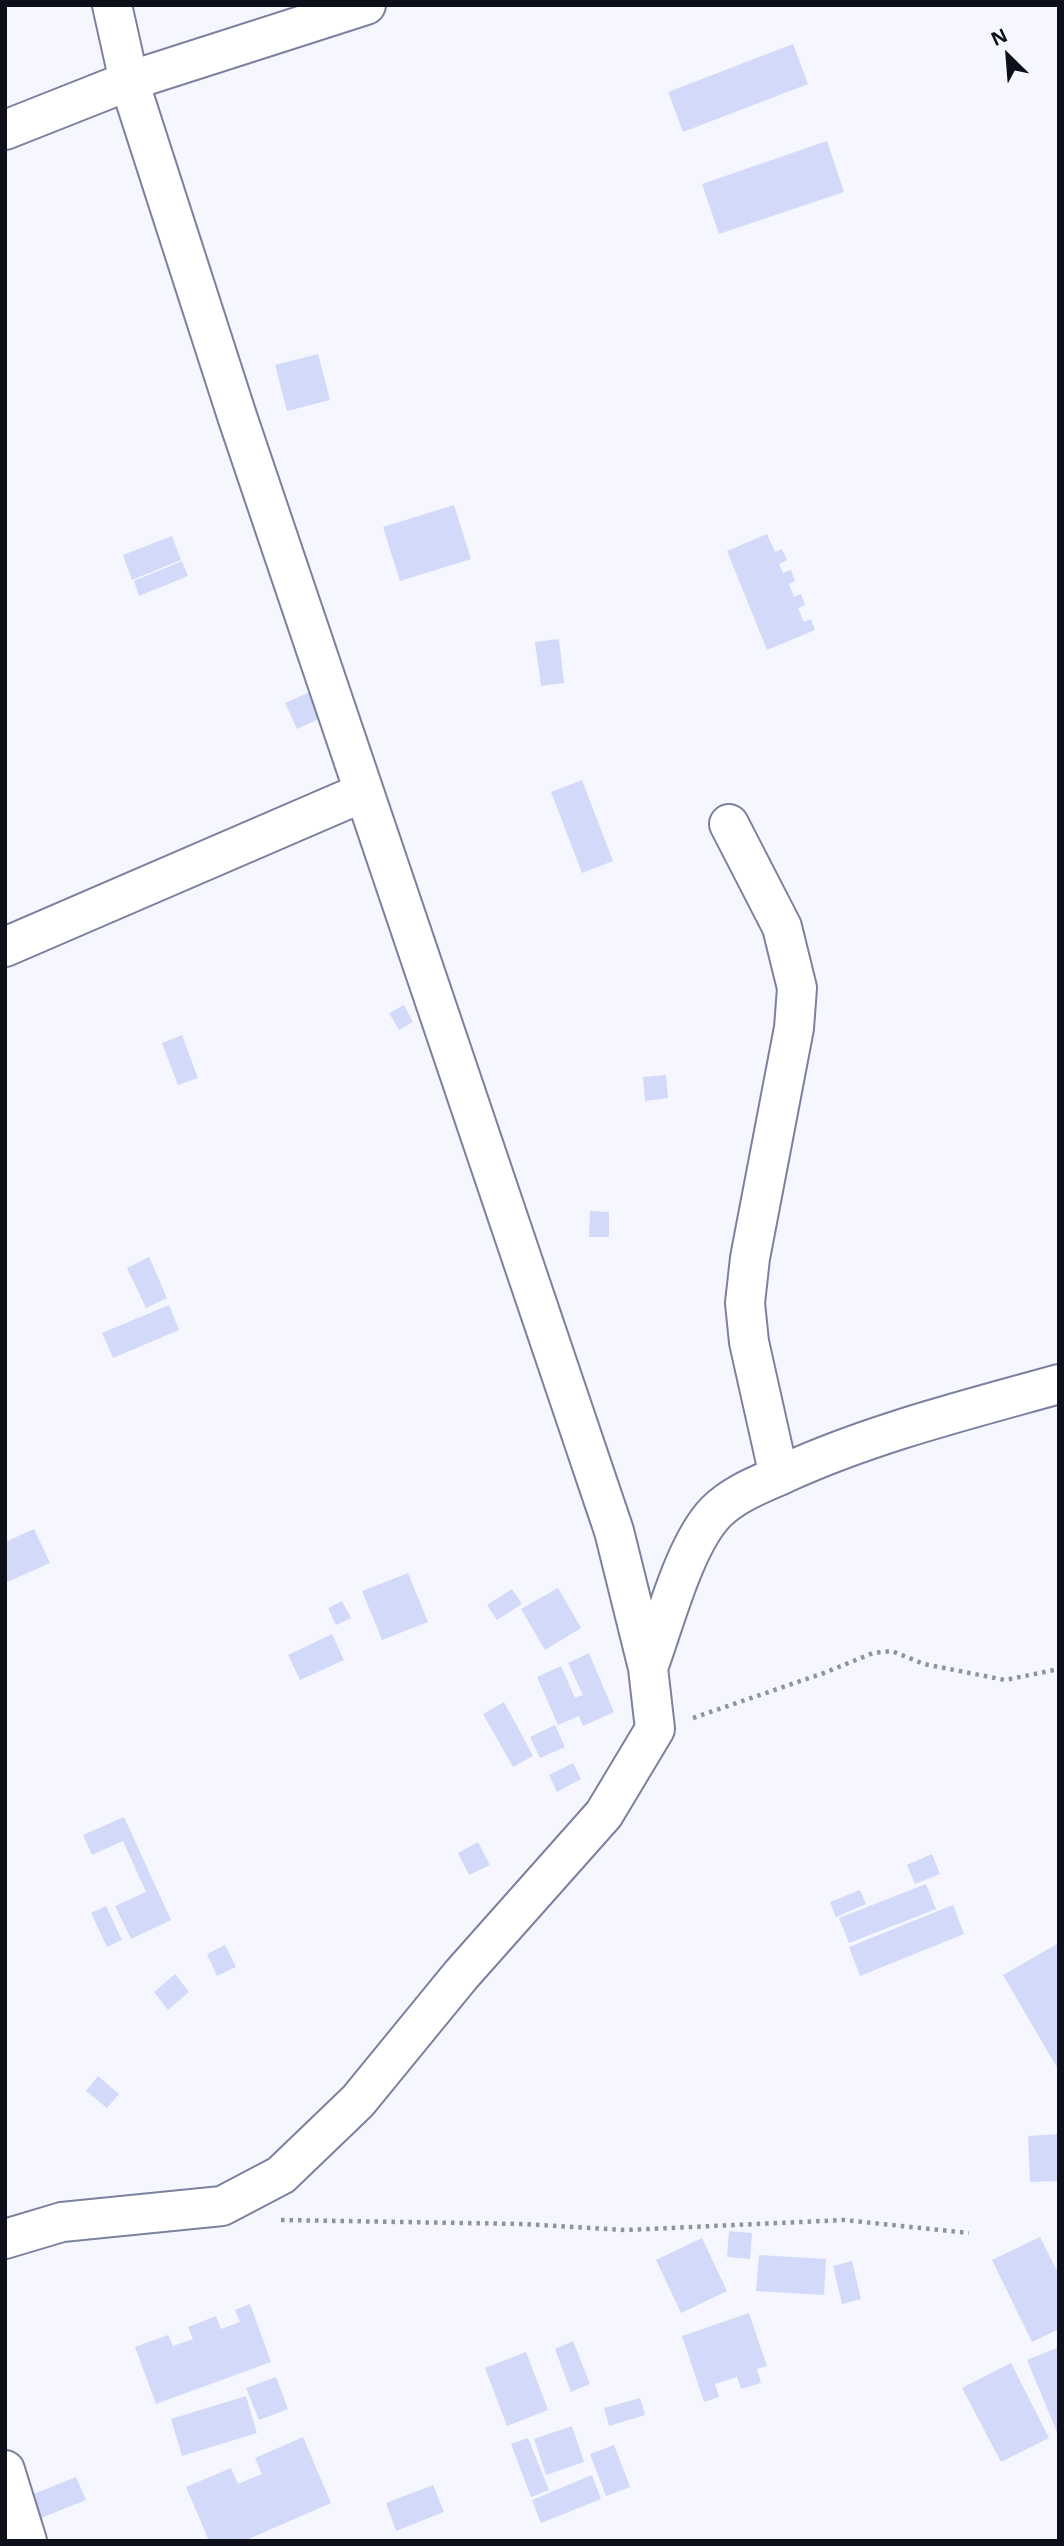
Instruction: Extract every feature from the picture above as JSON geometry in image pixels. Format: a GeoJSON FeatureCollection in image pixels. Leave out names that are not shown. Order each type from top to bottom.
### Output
{"type":"FeatureCollection","features":[{"type":"Feature","properties":{"kind":"street"},"geometry":{"type":"LineString","coordinates":[[5,2239],[62,2222],[222,2206],[281,2175],[358,2101],[534,1890],[604,1814],[655,1729],[648,1668],[614,1531],[237,416],[130,81],[112,5]]}},
{"type":"Feature","properties":{"kind":"street"},"geometry":{"type":"LineString","coordinates":[[5,130],[130,81],[366,5]]}},
{"type":"Feature","properties":{"kind":"street"},"geometry":{"type":"LineString","coordinates":[[5,947],[364,792]]}},
{"type":"Feature","properties":{"kind":"street"},"geometry":{"type":"LineString","coordinates":[[729,824],[782,928],[797,988],[794,1028],[750,1258],[745,1303],[749,1342],[779,1476]]}},
{"type":"Feature","properties":{"kind":"street"},"geometry":{"type":"LineString","coordinates":[[648,1668],[692,1549],[714,1514],[736,1495],[830,1453],[926,1421],[1059,1384]]}},
{"type":"Feature","properties":{"kind":"street"},"geometry":{"type":"LineString","coordinates":[[5,2470],[27,2541]]}},
{"type":"Feature","properties":{"kind":"path"},"geometry":{"type":"LineString","coordinates":[[655,1729],[765,1694],[873,1653],[892,1651],[924,1664],[1005,1680],[1059,1670]]}},
{"type":"Feature","properties":{"kind":"path"},"geometry":{"type":"LineString","coordinates":[[222,2206],[270,2219],[323,2222],[524,2224],[626,2230],[844,2220],[969,2233]]}},
{"type":"Feature","properties":{"kind":"building"},"geometry":{"type":"Polygon","coordinates":[[[793,44],[808,84],[683,132],[668,92],[793,44]]]}},
{"type":"Feature","properties":{"kind":"building"},"geometry":{"type":"Polygon","coordinates":[[[827,141],[844,192],[719,234],[702,184],[827,141]]]}},
{"type":"Feature","properties":{"kind":"building"},"geometry":{"type":"Polygon","coordinates":[[[318,354],[330,400],[287,411],[275,365],[318,354]]]}},
{"type":"Feature","properties":{"kind":"building"},"geometry":{"type":"Polygon","coordinates":[[[454,505],[471,559],[400,581],[383,527],[454,505]]]}},
{"type":"Feature","properties":{"kind":"building"},"geometry":{"type":"Polygon","coordinates":[[[767,534],[775,552],[782,549],[787,560],[779,564],[783,573],[791,570],[795,581],[789,584],[794,597],[801,594],[805,605],[798,608],[804,622],[811,619],[815,630],[767,650],[727,551],[767,534]]]}},
{"type":"Feature","properties":{"kind":"building"},"geometry":{"type":"Polygon","coordinates":[[[172,536],[181,560],[132,580],[123,555],[172,536]]]}},
{"type":"Feature","properties":{"kind":"building"},"geometry":{"type":"Polygon","coordinates":[[[182,561],[188,576],[139,596],[134,581],[182,561]]]}},
{"type":"Feature","properties":{"kind":"building"},"geometry":{"type":"Polygon","coordinates":[[[559,639],[564,683],[541,686],[535,642],[559,639]]]}},
{"type":"Feature","properties":{"kind":"building"},"geometry":{"type":"Polygon","coordinates":[[[312,691],[323,717],[297,729],[285,703],[312,691]]]}},
{"type":"Feature","properties":{"kind":"building"},"geometry":{"type":"Polygon","coordinates":[[[582,780],[613,861],[582,873],[551,792],[582,780]]]}},
{"type":"Feature","properties":{"kind":"building"},"geometry":{"type":"Polygon","coordinates":[[[404,1005],[413,1022],[399,1030],[389,1013],[404,1005]]]}},
{"type":"Feature","properties":{"kind":"building"},"geometry":{"type":"Polygon","coordinates":[[[182,1035],[198,1078],[178,1085],[162,1043],[182,1035]]]}},
{"type":"Feature","properties":{"kind":"building"},"geometry":{"type":"Polygon","coordinates":[[[666,1075],[668,1098],[645,1101],[643,1077],[666,1075]]]}},
{"type":"Feature","properties":{"kind":"building"},"geometry":{"type":"Polygon","coordinates":[[[590,1211],[609,1212],[609,1237],[589,1237],[590,1211]]]}},
{"type":"Feature","properties":{"kind":"building"},"geometry":{"type":"Polygon","coordinates":[[[149,1257],[167,1298],[146,1308],[127,1268],[149,1257]]]}},
{"type":"Feature","properties":{"kind":"building"},"geometry":{"type":"Polygon","coordinates":[[[169,1305],[179,1330],[113,1358],[102,1333],[169,1305]]]}},
{"type":"Feature","properties":{"kind":"building"},"geometry":{"type":"Polygon","coordinates":[[[34,1529],[50,1563],[5,1583],[5,1542],[34,1529]]]}},
{"type":"Feature","properties":{"kind":"building"},"geometry":{"type":"Polygon","coordinates":[[[408,1573],[428,1622],[382,1640],[362,1591],[408,1573]]]}},
{"type":"Feature","properties":{"kind":"building"},"geometry":{"type":"Polygon","coordinates":[[[558,1588],[581,1628],[545,1650],[521,1609],[558,1588]]]}},
{"type":"Feature","properties":{"kind":"building"},"geometry":{"type":"Polygon","coordinates":[[[512,1589],[522,1604],[497,1620],[487,1605],[512,1589]]]}},
{"type":"Feature","properties":{"kind":"building"},"geometry":{"type":"Polygon","coordinates":[[[342,1601],[351,1618],[336,1625],[328,1608],[342,1601]]]}},
{"type":"Feature","properties":{"kind":"building"},"geometry":{"type":"Polygon","coordinates":[[[332,1634],[344,1660],[300,1680],[288,1655],[332,1634]]]}},
{"type":"Feature","properties":{"kind":"building"},"geometry":{"type":"Polygon","coordinates":[[[589,1653],[614,1712],[583,1726],[579,1716],[558,1725],[537,1677],[561,1666],[575,1698],[583,1695],[568,1663],[589,1653]]]}},
{"type":"Feature","properties":{"kind":"building"},"geometry":{"type":"Polygon","coordinates":[[[504,1702],[533,1756],[513,1767],[483,1714],[504,1702]]]}},
{"type":"Feature","properties":{"kind":"building"},"geometry":{"type":"Polygon","coordinates":[[[555,1725],[565,1747],[540,1758],[530,1737],[555,1725]]]}},
{"type":"Feature","properties":{"kind":"building"},"geometry":{"type":"Polygon","coordinates":[[[573,1763],[581,1779],[557,1792],[549,1775],[573,1763]]]}},
{"type":"Feature","properties":{"kind":"building"},"geometry":{"type":"Polygon","coordinates":[[[124,1817],[171,1920],[131,1939],[115,1906],[146,1892],[123,1841],[92,1855],[83,1835],[124,1817]]]}},
{"type":"Feature","properties":{"kind":"building"},"geometry":{"type":"Polygon","coordinates":[[[478,1842],[490,1865],[469,1875],[458,1853],[478,1842]]]}},
{"type":"Feature","properties":{"kind":"building"},"geometry":{"type":"Polygon","coordinates":[[[932,1854],[940,1874],[915,1884],[907,1865],[932,1854]]]}},
{"type":"Feature","properties":{"kind":"building"},"geometry":{"type":"Polygon","coordinates":[[[926,1884],[936,1909],[849,1943],[839,1918],[926,1884]]]}},
{"type":"Feature","properties":{"kind":"building"},"geometry":{"type":"Polygon","coordinates":[[[860,1890],[866,1904],[836,1917],[830,1902],[860,1890]]]}},
{"type":"Feature","properties":{"kind":"building"},"geometry":{"type":"Polygon","coordinates":[[[953,1905],[964,1934],[860,1976],[849,1947],[953,1905]]]}},
{"type":"Feature","properties":{"kind":"building"},"geometry":{"type":"Polygon","coordinates":[[[106,1906],[122,1940],[107,1947],[91,1913],[106,1906]]]}},
{"type":"Feature","properties":{"kind":"building"},"geometry":{"type":"Polygon","coordinates":[[[1057,1944],[1059,1947],[1059,2071],[1003,1975],[1057,1944]]]}},
{"type":"Feature","properties":{"kind":"building"},"geometry":{"type":"Polygon","coordinates":[[[225,1945],[236,1967],[217,1976],[207,1954],[225,1945]]]}},
{"type":"Feature","properties":{"kind":"building"},"geometry":{"type":"Polygon","coordinates":[[[175,1974],[189,1992],[168,2010],[154,1992],[175,1974]]]}},
{"type":"Feature","properties":{"kind":"building"},"geometry":{"type":"Polygon","coordinates":[[[98,2076],[119,2094],[107,2108],[86,2091],[98,2076]]]}},
{"type":"Feature","properties":{"kind":"building"},"geometry":{"type":"Polygon","coordinates":[[[1059,2134],[1059,2181],[1030,2182],[1028,2136],[1059,2134]]]}},
{"type":"Feature","properties":{"kind":"building"},"geometry":{"type":"Polygon","coordinates":[[[729,2231],[752,2233],[750,2259],[727,2257],[729,2231]]]}},
{"type":"Feature","properties":{"kind":"building"},"geometry":{"type":"Polygon","coordinates":[[[1040,2237],[1059,2275],[1059,2329],[1032,2342],[992,2260],[1040,2237]]]}},
{"type":"Feature","properties":{"kind":"building"},"geometry":{"type":"Polygon","coordinates":[[[702,2238],[727,2291],[681,2313],[656,2260],[702,2238]]]}},
{"type":"Feature","properties":{"kind":"building"},"geometry":{"type":"Polygon","coordinates":[[[759,2255],[826,2259],[824,2295],[756,2291],[759,2255]]]}},
{"type":"Feature","properties":{"kind":"building"},"geometry":{"type":"Polygon","coordinates":[[[852,2261],[861,2299],[842,2304],[833,2266],[852,2261]]]}},
{"type":"Feature","properties":{"kind":"building"},"geometry":{"type":"Polygon","coordinates":[[[250,2304],[271,2362],[156,2404],[135,2347],[168,2335],[173,2346],[193,2339],[188,2327],[216,2316],[221,2329],[240,2322],[235,2310],[250,2304]]]}},
{"type":"Feature","properties":{"kind":"building"},"geometry":{"type":"Polygon","coordinates":[[[749,2313],[767,2366],[757,2369],[761,2383],[741,2389],[737,2377],[715,2384],[719,2397],[704,2402],[682,2336],[749,2313]]]}},
{"type":"Feature","properties":{"kind":"building"},"geometry":{"type":"Polygon","coordinates":[[[573,2341],[590,2384],[571,2392],[555,2349],[573,2341]]]}},
{"type":"Feature","properties":{"kind":"building"},"geometry":{"type":"Polygon","coordinates":[[[1059,2347],[1059,2437],[1027,2360],[1059,2347]]]}},
{"type":"Feature","properties":{"kind":"building"},"geometry":{"type":"Polygon","coordinates":[[[526,2352],[548,2410],[507,2426],[485,2368],[526,2352]]]}},
{"type":"Feature","properties":{"kind":"building"},"geometry":{"type":"Polygon","coordinates":[[[1011,2363],[1049,2438],[1001,2462],[962,2388],[1011,2363]]]}},
{"type":"Feature","properties":{"kind":"building"},"geometry":{"type":"Polygon","coordinates":[[[276,2377],[288,2409],[259,2420],[246,2388],[276,2377]]]}},
{"type":"Feature","properties":{"kind":"building"},"geometry":{"type":"Polygon","coordinates":[[[246,2396],[257,2433],[182,2456],[171,2419],[246,2396]]]}},
{"type":"Feature","properties":{"kind":"building"},"geometry":{"type":"Polygon","coordinates":[[[640,2398],[645,2415],[609,2426],[604,2408],[640,2398]]]}},
{"type":"Feature","properties":{"kind":"building"},"geometry":{"type":"Polygon","coordinates":[[[572,2426],[584,2462],[546,2475],[534,2439],[572,2426]]]}},
{"type":"Feature","properties":{"kind":"building"},"geometry":{"type":"Polygon","coordinates":[[[303,2437],[331,2503],[244,2541],[209,2541],[186,2487],[231,2468],[238,2484],[262,2474],[255,2458],[303,2437]]]}},
{"type":"Feature","properties":{"kind":"building"},"geometry":{"type":"Polygon","coordinates":[[[528,2438],[549,2490],[531,2497],[511,2444],[528,2438]]]}},
{"type":"Feature","properties":{"kind":"building"},"geometry":{"type":"Polygon","coordinates":[[[614,2445],[630,2487],[606,2496],[590,2454],[614,2445]]]}},
{"type":"Feature","properties":{"kind":"building"},"geometry":{"type":"Polygon","coordinates":[[[592,2475],[601,2499],[541,2523],[532,2500],[592,2475]]]}},
{"type":"Feature","properties":{"kind":"building"},"geometry":{"type":"Polygon","coordinates":[[[76,2477],[86,2500],[36,2520],[26,2497],[76,2477]]]}},
{"type":"Feature","properties":{"kind":"building"},"geometry":{"type":"Polygon","coordinates":[[[433,2485],[444,2512],[396,2531],[386,2503],[433,2485]]]}}]}
